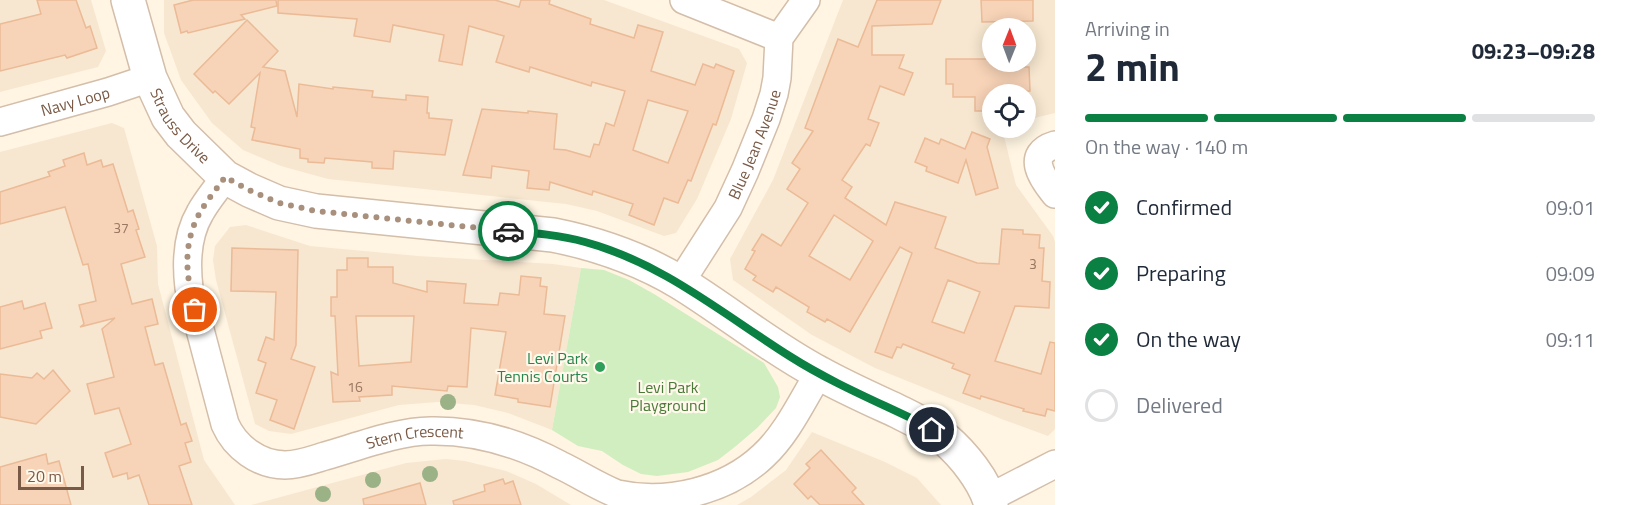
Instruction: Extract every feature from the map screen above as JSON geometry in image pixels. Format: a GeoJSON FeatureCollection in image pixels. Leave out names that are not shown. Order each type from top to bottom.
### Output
{"type":"FeatureCollection","features":[{"type":"Feature","properties":{"kind":"street","name":"Strauss Drive"},"geometry":{"type":"LineString","coordinates":[[128,0],[150,78],[168,117],[181,134],[225,177],[279,203],[316,211],[553,235],[611,250],[642,263],[680,283],[819,374],[921,423],[943,437],[960,453],[990,501]]}},
{"type":"Feature","properties":{"kind":"street"},"geometry":{"type":"LineString","coordinates":[[684,0],[779,38],[806,0]]}},
{"type":"Feature","properties":{"kind":"street","name":"Blue Jean Avenue"},"geometry":{"type":"LineString","coordinates":[[680,283],[728,208],[754,148],[774,94],[778,70],[779,38]]}},
{"type":"Feature","properties":{"kind":"street","name":"Navy Loop"},"geometry":{"type":"LineString","coordinates":[[0,122],[150,78]]}},
{"type":"Feature","properties":{"kind":"street"},"geometry":{"type":"LineString","coordinates":[[1055,145],[1047,147],[1040,154],[1038,162],[1044,182],[1055,194]]}},
{"type":"Feature","properties":{"kind":"street","name":"Stern Crescent"},"geometry":{"type":"LineString","coordinates":[[225,177],[193,227],[187,269],[189,288],[229,433],[248,453],[272,464],[297,464],[401,435],[428,431],[460,432],[491,437],[522,446],[616,493],[636,500],[678,499],[706,492],[727,482],[764,456],[781,436],[819,374]]}},
{"type":"Feature","properties":{"kind":"street"},"geometry":{"type":"LineString","coordinates":[[990,501],[1055,464]]}},
{"type":"Feature","properties":{"kind":"shaded area"},"geometry":{"type":"Polygon","coordinates":[[[0,0],[91,0],[106,51],[98,67],[0,92],[0,0]]]}},
{"type":"Feature","properties":{"kind":"shaded area"},"geometry":{"type":"Polygon","coordinates":[[[164,0],[604,0],[739,49],[747,63],[731,119],[697,199],[676,233],[664,236],[597,211],[566,204],[328,179],[281,166],[243,150],[212,123],[181,80],[164,33],[164,0]]]}},
{"type":"Feature","properties":{"kind":"shaded area"},"geometry":{"type":"Polygon","coordinates":[[[843,0],[1055,0],[1055,113],[1036,118],[1036,84],[982,84],[982,138],[1004,138],[1016,185],[1055,242],[1055,429],[1048,436],[875,368],[812,335],[733,280],[730,259],[773,180],[843,0]]]}},
{"type":"Feature","properties":{"kind":"shaded area"},"geometry":{"type":"Polygon","coordinates":[[[112,123],[124,128],[157,246],[158,284],[204,460],[235,505],[0,505],[0,152],[112,123]]]}},
{"type":"Feature","properties":{"kind":"shaded area"},"geometry":{"type":"Polygon","coordinates":[[[246,225],[310,246],[581,268],[552,430],[508,413],[474,405],[438,402],[399,405],[291,434],[269,431],[255,424],[216,280],[213,260],[215,246],[230,227],[246,225]]]}},
{"type":"Feature","properties":{"kind":"shaded area"},"geometry":{"type":"Polygon","coordinates":[[[812,432],[885,462],[917,478],[941,505],[737,505],[786,470],[812,432]]]}},
{"type":"Feature","properties":{"kind":"shaded area"},"geometry":{"type":"Polygon","coordinates":[[[446,459],[506,471],[536,484],[571,505],[251,505],[406,463],[446,459]]]}},
{"type":"Feature","properties":{"kind":"green space","name":"Levi Park Playground"},"geometry":{"type":"Polygon","coordinates":[[[581,268],[604,270],[629,280],[764,363],[778,387],[780,397],[776,408],[757,428],[718,460],[688,472],[657,476],[641,474],[602,451],[578,446],[552,430],[581,268]]]}},
{"type":"Feature","properties":{"kind":"building"},"geometry":{"type":"Polygon","coordinates":[[[37,0],[76,0],[86,28],[90,26],[97,48],[67,58],[65,55],[0,71],[0,24],[41,14],[37,0]]]}},
{"type":"Feature","properties":{"kind":"building"},"geometry":{"type":"Polygon","coordinates":[[[193,0],[276,0],[277,6],[241,15],[245,19],[181,33],[174,5],[193,0]]]}},
{"type":"Feature","properties":{"kind":"building"},"geometry":{"type":"Polygon","coordinates":[[[278,0],[495,0],[519,7],[521,0],[550,0],[549,4],[591,19],[590,24],[634,38],[638,25],[663,32],[651,71],[695,85],[703,64],[714,68],[716,64],[734,71],[716,125],[713,124],[691,181],[688,180],[678,203],[664,198],[654,225],[629,215],[633,204],[593,191],[592,195],[550,182],[549,190],[527,188],[529,171],[492,166],[491,178],[463,175],[482,109],[557,114],[554,149],[590,157],[594,144],[599,145],[606,123],[614,126],[625,91],[592,82],[591,86],[530,67],[529,72],[496,62],[504,36],[469,26],[462,65],[439,61],[444,35],[393,25],[390,42],[354,36],[357,19],[278,13],[278,0]],[[648,100],[633,150],[668,163],[688,111],[648,100]]]}},
{"type":"Feature","properties":{"kind":"building"},"geometry":{"type":"Polygon","coordinates":[[[877,0],[941,0],[932,24],[872,26],[872,55],[904,55],[899,68],[913,73],[904,95],[880,86],[868,119],[879,123],[870,146],[866,144],[842,180],[852,187],[845,198],[886,225],[895,202],[946,217],[935,248],[977,263],[999,264],[1002,229],[1023,230],[1023,234],[1040,235],[1039,248],[1044,248],[1042,281],[1050,282],[1049,308],[1015,306],[995,361],[1041,374],[1050,342],[1055,343],[1055,411],[1047,409],[1045,416],[981,396],[980,399],[963,393],[970,375],[952,368],[954,364],[903,344],[901,348],[897,347],[892,358],[875,352],[912,253],[900,247],[850,332],[827,319],[825,322],[807,312],[809,307],[776,287],[773,292],[753,280],[756,276],[745,269],[755,251],[752,250],[762,234],[781,246],[808,203],[787,189],[800,169],[792,163],[813,131],[805,128],[838,39],[858,47],[877,0]],[[834,215],[809,256],[850,280],[873,241],[834,215]],[[948,280],[932,322],[964,333],[980,292],[948,280]]]}},
{"type":"Feature","properties":{"kind":"building"},"geometry":{"type":"Polygon","coordinates":[[[981,0],[1033,0],[1033,18],[982,18],[982,22],[981,0]]]}},
{"type":"Feature","properties":{"kind":"building"},"geometry":{"type":"Polygon","coordinates":[[[247,20],[278,51],[263,67],[285,71],[297,117],[299,84],[373,91],[372,97],[406,100],[406,95],[428,97],[429,118],[452,120],[445,155],[394,151],[393,169],[372,168],[372,162],[325,158],[324,163],[308,162],[308,159],[300,158],[300,149],[252,140],[255,128],[251,127],[260,73],[229,104],[215,91],[213,93],[194,74],[247,20]]]}},
{"type":"Feature","properties":{"kind":"building"},"geometry":{"type":"Polygon","coordinates":[[[946,59],[982,59],[982,72],[1029,72],[1030,84],[982,84],[982,111],[975,111],[975,97],[953,97],[953,84],[946,84],[946,59]]]}},
{"type":"Feature","properties":{"kind":"building"},"geometry":{"type":"Polygon","coordinates":[[[972,132],[982,136],[982,138],[990,139],[987,147],[998,188],[976,195],[966,160],[958,183],[926,171],[927,167],[915,162],[925,138],[939,144],[941,139],[965,149],[972,132]]]}},
{"type":"Feature","properties":{"kind":"building"},"geometry":{"type":"Polygon","coordinates":[[[84,153],[87,165],[101,160],[103,167],[113,164],[128,212],[133,210],[139,229],[136,230],[145,257],[121,264],[132,304],[152,299],[158,324],[145,327],[155,365],[163,363],[181,425],[186,423],[192,441],[185,443],[191,462],[179,466],[192,505],[149,505],[139,475],[128,479],[127,473],[113,477],[105,453],[131,444],[119,408],[95,414],[87,384],[114,377],[102,329],[115,318],[80,327],[84,324],[79,305],[96,301],[88,264],[83,265],[65,207],[0,224],[0,192],[50,176],[48,172],[65,166],[63,160],[84,153]]]}},
{"type":"Feature","properties":{"kind":"building"},"geometry":{"type":"Polygon","coordinates":[[[232,248],[298,250],[296,345],[291,359],[315,367],[294,429],[270,420],[277,400],[256,393],[266,363],[258,360],[266,337],[274,340],[276,292],[231,291],[232,248]]]}},
{"type":"Feature","properties":{"kind":"building"},"geometry":{"type":"Polygon","coordinates":[[[347,258],[368,258],[368,267],[393,267],[393,283],[427,292],[427,281],[466,284],[464,303],[498,305],[500,293],[519,295],[521,276],[541,278],[540,286],[547,287],[544,314],[565,316],[550,407],[518,402],[518,399],[495,395],[506,332],[471,328],[467,387],[448,386],[447,391],[392,386],[392,395],[359,397],[360,401],[333,402],[331,372],[338,375],[335,316],[331,316],[331,297],[337,297],[337,270],[347,270],[347,258]],[[356,316],[359,366],[411,362],[414,316],[356,316]]]}},
{"type":"Feature","properties":{"kind":"building"},"geometry":{"type":"Polygon","coordinates":[[[22,301],[24,309],[45,303],[52,328],[40,331],[42,338],[0,349],[0,307],[22,301]]]}},
{"type":"Feature","properties":{"kind":"building"},"geometry":{"type":"Polygon","coordinates":[[[53,370],[70,391],[36,424],[0,417],[0,374],[32,378],[37,373],[44,379],[53,370]]]}},
{"type":"Feature","properties":{"kind":"building"},"geometry":{"type":"Polygon","coordinates":[[[821,450],[856,488],[852,492],[864,505],[820,505],[811,496],[808,499],[794,484],[810,468],[806,464],[821,450]]]}},
{"type":"Feature","properties":{"kind":"building"},"geometry":{"type":"Polygon","coordinates":[[[46,454],[48,464],[59,461],[71,505],[0,505],[0,467],[46,454]]]}},
{"type":"Feature","properties":{"kind":"building"},"geometry":{"type":"Polygon","coordinates":[[[503,479],[505,484],[513,481],[521,505],[454,505],[453,501],[485,491],[484,485],[503,479]]]}},
{"type":"Feature","properties":{"kind":"building"},"geometry":{"type":"Polygon","coordinates":[[[420,483],[426,505],[364,505],[363,499],[420,483]]]}},
{"type":"Feature","properties":{"kind":"way so far"},"geometry":{"type":"LineString","coordinates":[[195,310],[187,269],[193,227],[225,177],[279,203],[316,211],[508,231]]}},
{"type":"Feature","properties":{"kind":"place","name":"Levi Park Tennis Courts"},"geometry":{"type":"Point","coordinates":[600,367]}},
{"type":"Feature","properties":{"kind":"route"},"geometry":{"type":"LineString","coordinates":[[508,231],[553,235],[584,242],[642,263],[680,283],[819,374],[932,430]]}}]}
